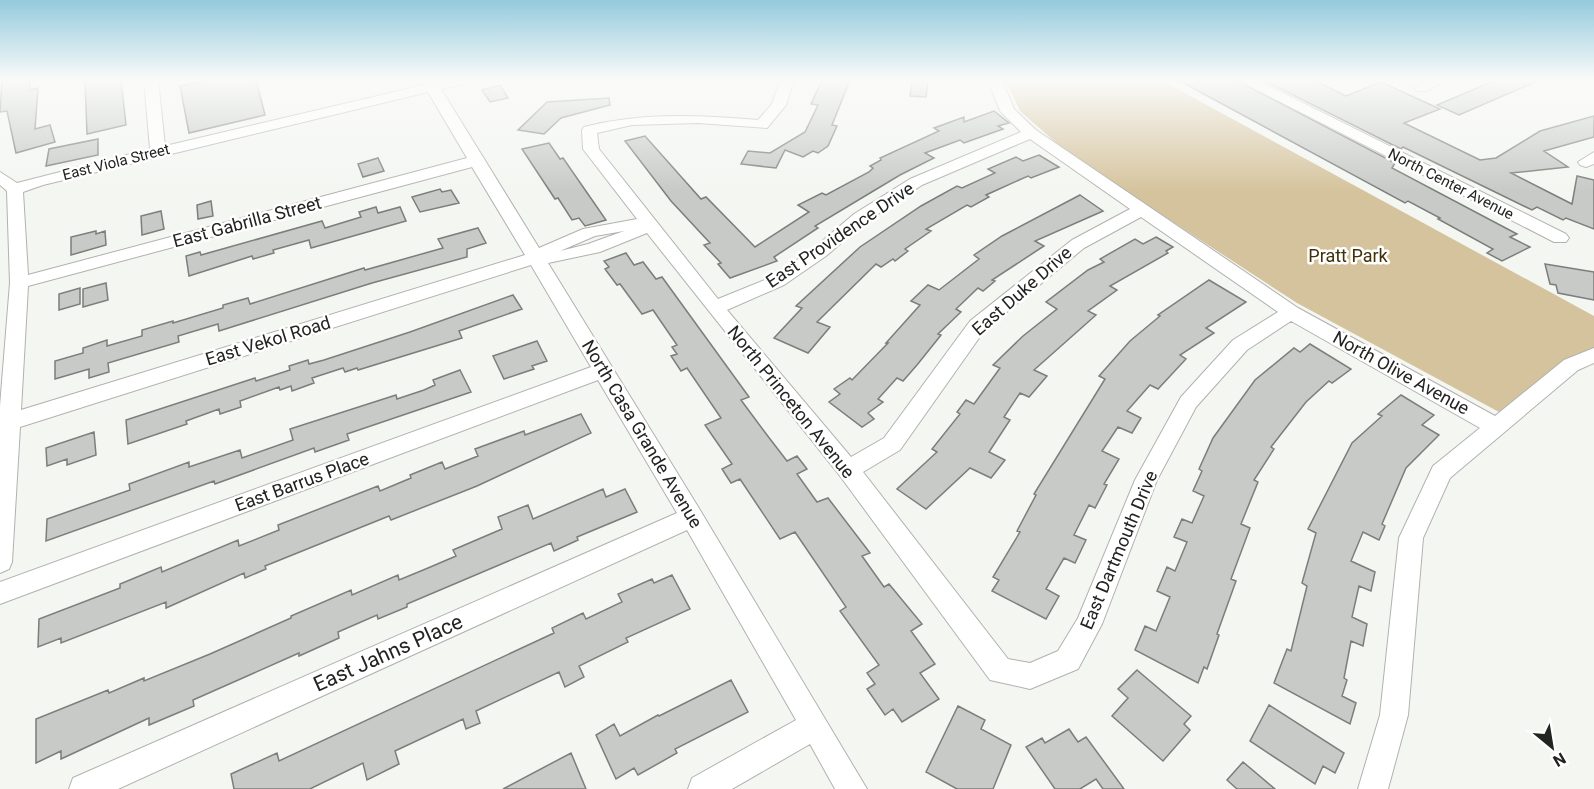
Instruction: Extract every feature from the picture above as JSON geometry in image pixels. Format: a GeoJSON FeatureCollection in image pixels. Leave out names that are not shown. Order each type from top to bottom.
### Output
{"type":"FeatureCollection","features":[{"type":"Feature","properties":{"kind":"street"},"geometry":{"type":"LineString","coordinates":[[155,117],[158,152]]}},
{"type":"Feature","properties":{"kind":"street","name":"East Viola Street"},"geometry":{"type":"LineString","coordinates":[[8,183],[38,181],[299,117]]}},
{"type":"Feature","properties":{"kind":"street","name":"North Casa Grande Avenue"},"geometry":{"type":"LineString","coordinates":[[449,117],[604,370],[852,789]]}},
{"type":"Feature","properties":{"kind":"street","name":"North Princeton Avenue"},"geometry":{"type":"LineString","coordinates":[[769,117],[762,125],[698,119],[632,121],[590,130],[591,149],[715,308],[848,470],[1000,671]]}},
{"type":"Feature","properties":{"kind":"street","name":"North Olive Avenue"},"geometry":{"type":"LineString","coordinates":[[1013,117],[1031,133],[1290,312],[1495,426],[1441,472],[1411,538],[1394,714],[1373,789]]}},
{"type":"Feature","properties":{"kind":"street","name":"North Center Avenue"},"geometry":{"type":"LineString","coordinates":[[1317,117],[1560,238]]}},
{"type":"Feature","properties":{"kind":"street","name":"East Providence Drive"},"geometry":{"type":"LineString","coordinates":[[715,308],[778,281],[820,252],[860,218],[916,182],[1031,133]]}},
{"type":"Feature","properties":{"kind":"street","name":"East Gabrilla Street"},"geometry":{"type":"LineString","coordinates":[[19,283],[475,161]]}},
{"type":"Feature","properties":{"kind":"street"},"geometry":{"type":"LineString","coordinates":[[0,562],[5,423],[19,283],[8,183]]}},
{"type":"Feature","properties":{"kind":"street","name":"East Duke Drive"},"geometry":{"type":"LineString","coordinates":[[848,470],[892,444],[977,326],[1078,244],[1142,210]]}},
{"type":"Feature","properties":{"kind":"street","name":"East Vekol Road"},"geometry":{"type":"LineString","coordinates":[[5,423],[535,258],[553,259],[636,234],[649,224]]}},
{"type":"Feature","properties":{"kind":"street","name":"East Dartmouth Drive"},"geometry":{"type":"LineString","coordinates":[[1000,671],[1030,676],[1068,660],[1089,624],[1146,480],[1188,402],[1240,345],[1290,312]]}},
{"type":"Feature","properties":{"kind":"street"},"geometry":{"type":"LineString","coordinates":[[1495,426],[1571,365],[1594,355]]}},
{"type":"Feature","properties":{"kind":"street","name":"East Barrus Place"},"geometry":{"type":"LineString","coordinates":[[0,593],[604,370]]}},
{"type":"Feature","properties":{"kind":"street","name":"East Jahns Place"},"geometry":{"type":"LineString","coordinates":[[84,789],[692,517]]}},
{"type":"Feature","properties":{"kind":"street"},"geometry":{"type":"LineString","coordinates":[[704,789],[814,726]]}},
{"type":"Feature","properties":{"kind":"green space","name":"Pratt Park"},"geometry":{"type":"Polygon","coordinates":[[[1027,117],[1229,117],[1594,316],[1594,351],[1499,412],[1297,303],[1070,155],[1027,117]]]}},
{"type":"Feature","properties":{"kind":"building"},"geometry":{"type":"Polygon","coordinates":[[[8,117],[36,117],[35,129],[50,125],[55,142],[16,153],[8,117]]]}},
{"type":"Feature","properties":{"kind":"building"},"geometry":{"type":"Polygon","coordinates":[[[86,117],[125,117],[126,125],[87,134],[86,117]]]}},
{"type":"Feature","properties":{"kind":"building"},"geometry":{"type":"Polygon","coordinates":[[[186,117],[257,117],[189,133],[186,117]]]}},
{"type":"Feature","properties":{"kind":"building"},"geometry":{"type":"Polygon","coordinates":[[[532,117],[565,117],[561,118],[544,134],[518,130],[532,117]]]}},
{"type":"Feature","properties":{"kind":"building"},"geometry":{"type":"Polygon","coordinates":[[[812,117],[835,117],[832,125],[837,126],[828,146],[818,153],[813,151],[803,157],[785,150],[776,168],[741,164],[748,151],[770,153],[805,132],[812,117]]]}},
{"type":"Feature","properties":{"kind":"building"},"geometry":{"type":"Polygon","coordinates":[[[964,117],[964,122],[978,117],[1001,117],[1009,123],[998,126],[1003,129],[964,143],[960,140],[925,153],[934,158],[900,175],[815,226],[818,228],[774,257],[777,261],[730,278],[718,264],[721,263],[704,245],[710,243],[671,201],[625,141],[645,136],[701,199],[706,197],[755,247],[809,212],[798,205],[822,193],[826,195],[869,172],[873,168],[870,166],[881,160],[880,158],[939,131],[934,128],[964,117]]]}},
{"type":"Feature","properties":{"kind":"building"},"geometry":{"type":"Polygon","coordinates":[[[1246,117],[1307,117],[1395,163],[1392,168],[1517,234],[1510,237],[1530,247],[1502,261],[1487,253],[1493,249],[1408,201],[1405,203],[1246,117]]]}},
{"type":"Feature","properties":{"kind":"building"},"geometry":{"type":"Polygon","coordinates":[[[1337,117],[1420,117],[1404,123],[1480,160],[1496,158],[1540,131],[1594,117],[1594,137],[1544,151],[1568,167],[1511,173],[1572,204],[1577,176],[1594,180],[1594,229],[1566,218],[1563,220],[1537,207],[1532,210],[1403,147],[1401,149],[1337,117]]]}},
{"type":"Feature","properties":{"kind":"building"},"geometry":{"type":"Polygon","coordinates":[[[98,139],[98,155],[46,166],[49,149],[98,139]]]}},
{"type":"Feature","properties":{"kind":"building"},"geometry":{"type":"Polygon","coordinates":[[[549,143],[560,159],[563,158],[606,220],[585,226],[579,218],[572,220],[558,198],[555,199],[522,149],[549,143]]]}},
{"type":"Feature","properties":{"kind":"building"},"geometry":{"type":"Polygon","coordinates":[[[1039,155],[1059,167],[1031,178],[1028,176],[986,195],[989,197],[971,207],[967,205],[926,229],[931,231],[905,249],[908,251],[895,261],[893,259],[881,267],[876,264],[817,322],[830,327],[808,353],[774,338],[802,308],[796,306],[860,247],[921,206],[957,186],[962,188],[995,173],[988,169],[1016,157],[1023,161],[1039,155]]]}},
{"type":"Feature","properties":{"kind":"building"},"geometry":{"type":"Polygon","coordinates":[[[378,158],[384,171],[363,177],[358,164],[378,158]]]}},
{"type":"Feature","properties":{"kind":"building"},"geometry":{"type":"Polygon","coordinates":[[[440,189],[442,192],[451,190],[459,203],[420,212],[412,197],[440,189]]]}},
{"type":"Feature","properties":{"kind":"building"},"geometry":{"type":"Polygon","coordinates":[[[1080,195],[1103,211],[1035,241],[1044,246],[992,280],[995,281],[983,291],[978,288],[956,309],[961,312],[938,334],[941,335],[903,381],[897,378],[878,399],[883,402],[868,413],[874,419],[862,427],[829,402],[840,394],[834,389],[850,378],[852,380],[888,343],[886,343],[920,305],[911,301],[928,285],[939,290],[979,259],[974,255],[1002,236],[1080,195]]]}},
{"type":"Feature","properties":{"kind":"building"},"geometry":{"type":"Polygon","coordinates":[[[211,201],[213,216],[198,219],[197,205],[211,201]]]}},
{"type":"Feature","properties":{"kind":"building"},"geometry":{"type":"Polygon","coordinates":[[[376,207],[378,213],[400,207],[406,221],[311,248],[309,240],[273,250],[274,253],[253,259],[252,256],[189,276],[186,256],[200,252],[201,255],[322,221],[325,228],[361,217],[359,212],[376,207]]]}},
{"type":"Feature","properties":{"kind":"building"},"geometry":{"type":"Polygon","coordinates":[[[161,211],[164,229],[142,235],[141,216],[161,211]]]}},
{"type":"Feature","properties":{"kind":"building"},"geometry":{"type":"Polygon","coordinates":[[[478,228],[486,243],[467,249],[467,257],[372,283],[219,331],[218,324],[178,336],[179,342],[108,363],[109,372],[89,378],[89,369],[55,379],[55,361],[83,353],[83,348],[107,340],[107,346],[142,336],[142,330],[223,308],[223,305],[248,298],[250,304],[364,268],[365,270],[443,248],[438,239],[478,228]]]}},
{"type":"Feature","properties":{"kind":"building"},"geometry":{"type":"Polygon","coordinates":[[[96,231],[96,234],[105,231],[106,245],[71,255],[71,237],[96,231]]]}},
{"type":"Feature","properties":{"kind":"building"},"geometry":{"type":"Polygon","coordinates":[[[1156,237],[1173,247],[1166,251],[1168,253],[1110,286],[1117,290],[1088,311],[1096,315],[1034,370],[1047,376],[1029,397],[1020,393],[1004,417],[1010,420],[989,452],[1005,460],[991,478],[970,468],[926,509],[897,489],[937,452],[932,449],[960,414],[957,412],[966,400],[974,404],[1000,368],[993,365],[1023,336],[1057,309],[1046,302],[1088,270],[1104,262],[1100,259],[1135,239],[1143,244],[1156,237]]]}},
{"type":"Feature","properties":{"kind":"building"},"geometry":{"type":"Polygon","coordinates":[[[626,253],[634,265],[643,262],[656,279],[662,277],[749,397],[741,400],[767,435],[787,461],[797,456],[807,469],[797,474],[817,502],[828,498],[870,553],[862,556],[884,587],[889,584],[922,624],[911,631],[935,664],[920,673],[939,699],[902,722],[893,709],[885,715],[867,689],[875,684],[867,673],[879,665],[840,611],[846,607],[795,532],[780,539],[740,479],[731,483],[722,469],[732,464],[705,425],[721,418],[687,368],[681,371],[671,356],[677,354],[672,347],[677,345],[653,310],[642,314],[620,284],[617,285],[605,269],[609,267],[604,261],[626,253]]]}},
{"type":"Feature","properties":{"kind":"building"},"geometry":{"type":"Polygon","coordinates":[[[1545,264],[1594,272],[1594,300],[1558,293],[1556,285],[1550,284],[1545,264]]]}},
{"type":"Feature","properties":{"kind":"building"},"geometry":{"type":"Polygon","coordinates":[[[1209,280],[1246,302],[1206,328],[1214,333],[1180,355],[1186,359],[1158,389],[1150,385],[1127,411],[1141,418],[1132,433],[1118,427],[1102,451],[1119,459],[1104,484],[1107,485],[1095,508],[1089,505],[1074,535],[1086,540],[1075,563],[1064,558],[1046,589],[1059,596],[1046,619],[992,591],[999,580],[993,577],[1020,532],[1017,531],[1036,495],[1034,494],[1105,379],[1099,376],[1130,341],[1160,316],[1158,315],[1209,280]]]}},
{"type":"Feature","properties":{"kind":"building"},"geometry":{"type":"Polygon","coordinates":[[[106,283],[108,300],[83,307],[83,289],[106,283]]]}},
{"type":"Feature","properties":{"kind":"building"},"geometry":{"type":"Polygon","coordinates":[[[80,288],[80,304],[59,310],[59,294],[80,288]]]}},
{"type":"Feature","properties":{"kind":"building"},"geometry":{"type":"Polygon","coordinates":[[[513,295],[522,309],[459,331],[462,338],[358,370],[357,368],[345,372],[343,368],[312,378],[314,383],[292,391],[291,386],[280,390],[279,387],[240,401],[241,407],[220,414],[219,409],[186,421],[187,424],[128,444],[126,420],[255,378],[256,381],[290,370],[289,366],[308,360],[309,364],[324,360],[513,295]]]}},
{"type":"Feature","properties":{"kind":"building"},"geometry":{"type":"Polygon","coordinates":[[[537,341],[547,361],[532,366],[534,369],[504,379],[493,356],[537,341]]]}},
{"type":"Feature","properties":{"kind":"building"},"geometry":{"type":"Polygon","coordinates":[[[1310,344],[1351,369],[1332,383],[1329,381],[1306,402],[1271,447],[1274,449],[1254,480],[1258,482],[1241,524],[1250,528],[1231,579],[1236,581],[1207,669],[1204,667],[1198,683],[1135,650],[1145,626],[1156,631],[1170,597],[1157,591],[1167,567],[1175,571],[1187,542],[1174,537],[1182,519],[1192,523],[1204,496],[1193,491],[1202,471],[1199,469],[1213,438],[1255,380],[1294,348],[1300,352],[1310,344]]]}},
{"type":"Feature","properties":{"kind":"building"},"geometry":{"type":"Polygon","coordinates":[[[460,370],[471,392],[347,434],[349,440],[315,452],[314,448],[215,484],[214,481],[46,541],[47,519],[130,490],[129,484],[189,462],[189,467],[240,450],[242,458],[293,440],[290,429],[396,395],[397,399],[424,390],[435,385],[433,380],[460,370]]]}},
{"type":"Feature","properties":{"kind":"building"},"geometry":{"type":"Polygon","coordinates":[[[1401,395],[1434,415],[1422,425],[1439,435],[1406,468],[1382,524],[1385,526],[1379,540],[1363,532],[1351,561],[1375,572],[1371,591],[1359,586],[1352,617],[1367,624],[1363,646],[1351,641],[1344,678],[1347,680],[1342,696],[1356,703],[1350,724],[1274,683],[1287,649],[1291,651],[1307,586],[1302,583],[1316,533],[1308,529],[1352,443],[1382,416],[1378,414],[1401,395]]]}},
{"type":"Feature","properties":{"kind":"building"},"geometry":{"type":"Polygon","coordinates":[[[581,414],[591,433],[477,486],[391,520],[389,516],[265,566],[266,569],[245,578],[244,573],[166,608],[166,602],[61,643],[61,638],[38,647],[39,619],[120,588],[120,584],[161,567],[162,572],[238,540],[239,546],[279,530],[278,525],[378,486],[380,491],[442,462],[445,469],[478,456],[475,449],[524,431],[525,435],[581,414]]]}},
{"type":"Feature","properties":{"kind":"building"},"geometry":{"type":"Polygon","coordinates":[[[94,432],[96,455],[67,465],[67,459],[47,466],[46,448],[94,432]]]}},
{"type":"Feature","properties":{"kind":"building"},"geometry":{"type":"Polygon","coordinates":[[[603,489],[606,497],[625,489],[637,512],[577,537],[578,540],[554,551],[551,543],[407,604],[407,607],[378,619],[377,615],[338,632],[339,638],[299,656],[299,653],[193,700],[194,706],[149,725],[149,718],[61,759],[61,751],[36,763],[36,719],[108,690],[109,693],[144,678],[144,681],[210,654],[351,590],[352,595],[398,575],[399,580],[456,556],[453,550],[502,529],[498,517],[528,505],[533,519],[603,489]]]}},
{"type":"Feature","properties":{"kind":"building"},"geometry":{"type":"Polygon","coordinates":[[[672,575],[690,609],[626,638],[628,642],[579,666],[584,677],[565,687],[559,672],[476,711],[480,723],[466,729],[463,719],[395,751],[399,764],[367,780],[363,763],[310,789],[234,789],[231,774],[277,753],[279,761],[554,633],[552,628],[583,613],[586,619],[622,602],[618,594],[652,579],[654,583],[672,575]]]}},
{"type":"Feature","properties":{"kind":"building"},"geometry":{"type":"Polygon","coordinates":[[[1137,670],[1191,716],[1184,724],[1190,730],[1163,761],[1112,716],[1128,698],[1118,689],[1137,670]]]}},
{"type":"Feature","properties":{"kind":"building"},"geometry":{"type":"Polygon","coordinates":[[[731,680],[748,712],[675,749],[677,753],[638,775],[634,768],[616,779],[596,735],[614,724],[620,736],[731,680]]]}},
{"type":"Feature","properties":{"kind":"building"},"geometry":{"type":"Polygon","coordinates":[[[1269,705],[1344,753],[1335,773],[1323,766],[1315,784],[1250,741],[1269,705]]]}},
{"type":"Feature","properties":{"kind":"building"},"geometry":{"type":"Polygon","coordinates":[[[958,706],[985,720],[981,729],[1011,745],[993,789],[957,789],[926,772],[958,706]]]}},
{"type":"Feature","properties":{"kind":"building"},"geometry":{"type":"Polygon","coordinates":[[[1069,729],[1078,742],[1086,737],[1124,789],[1103,789],[1096,779],[1080,789],[1055,789],[1026,747],[1042,738],[1045,743],[1069,729]]]}},
{"type":"Feature","properties":{"kind":"building"},"geometry":{"type":"Polygon","coordinates":[[[571,753],[586,789],[503,789],[571,753]]]}},
{"type":"Feature","properties":{"kind":"building"},"geometry":{"type":"Polygon","coordinates":[[[1243,762],[1275,789],[1237,789],[1227,780],[1243,762]]]}}]}
